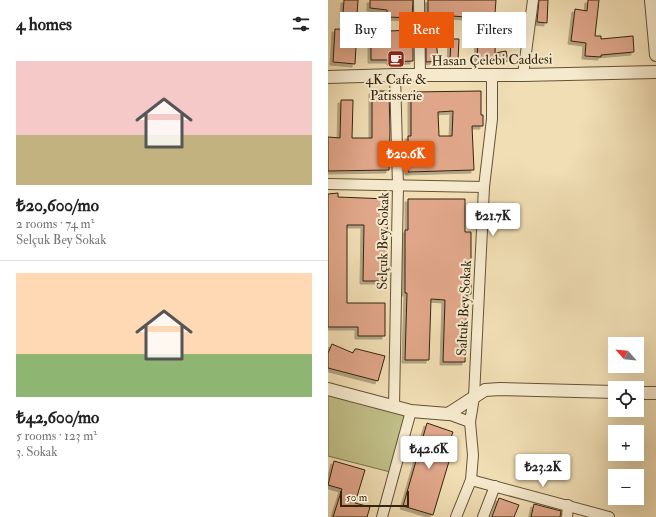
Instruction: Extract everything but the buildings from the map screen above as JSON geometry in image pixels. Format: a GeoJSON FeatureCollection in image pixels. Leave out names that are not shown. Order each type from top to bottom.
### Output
{"type":"FeatureCollection","features":[{"type":"Feature","properties":{"kind":"street"},"geometry":{"type":"LineString","coordinates":[[419,0],[420,76]]}},
{"type":"Feature","properties":{"kind":"street"},"geometry":{"type":"LineString","coordinates":[[523,75],[533,0]]}},
{"type":"Feature","properties":{"kind":"street"},"geometry":{"type":"LineString","coordinates":[[652,0],[656,55]]}},
{"type":"Feature","properties":{"kind":"street","name":"Hasan Çelebi Caddesi"},"geometry":{"type":"LineString","coordinates":[[328,78],[656,72]]}},
{"type":"Feature","properties":{"kind":"street","name":"Selçuk Bey Sokak"},"geometry":{"type":"LineString","coordinates":[[394,406],[398,186],[395,76]]}},
{"type":"Feature","properties":{"kind":"street","name":"Saltuk Bey Sokak"},"geometry":{"type":"LineString","coordinates":[[456,517],[471,480],[473,455],[470,422],[474,397],[484,187],[492,119],[492,76]]}},
{"type":"Feature","properties":{"kind":"street"},"geometry":{"type":"LineString","coordinates":[[328,184],[484,187]]}},
{"type":"Feature","properties":{"kind":"street"},"geometry":{"type":"LineString","coordinates":[[328,389],[411,411],[448,414],[470,422]]}},
{"type":"Feature","properties":{"kind":"street"},"geometry":{"type":"LineString","coordinates":[[448,414],[485,390],[500,389],[608,392]]}},
{"type":"Feature","properties":{"kind":"street"},"geometry":{"type":"LineString","coordinates":[[644,393],[656,393]]}},
{"type":"Feature","properties":{"kind":"street"},"geometry":{"type":"LineString","coordinates":[[382,517],[411,411]]}},
{"type":"Feature","properties":{"kind":"street"},"geometry":{"type":"LineString","coordinates":[[471,480],[609,517]]}},
{"type":"Feature","properties":{"kind":"street"},"geometry":{"type":"LineString","coordinates":[[483,517],[494,486]]}},
{"type":"Feature","properties":{"kind":"street"},"geometry":{"type":"LineString","coordinates":[[567,517],[568,506]]}},
{"type":"Feature","properties":{"kind":"shaded area"},"geometry":{"type":"Polygon","coordinates":[[[328,389],[411,411],[394,473],[328,456],[328,389]]]}},
{"type":"Feature","properties":{"kind":"place","name":"4K Cafe & Patisserie"},"geometry":{"type":"Point","coordinates":[396,59]}}]}
